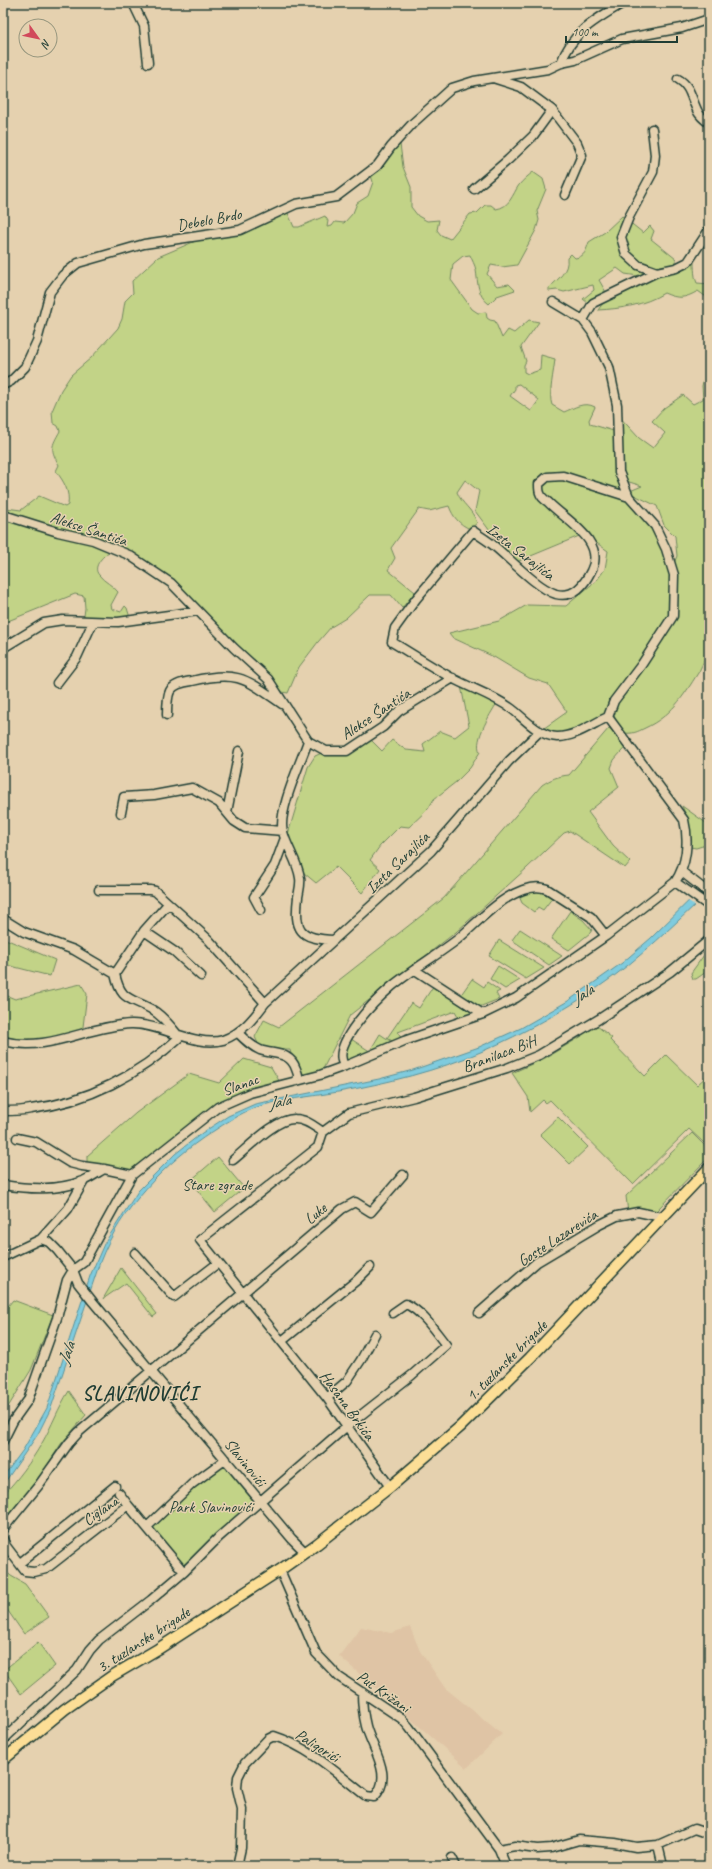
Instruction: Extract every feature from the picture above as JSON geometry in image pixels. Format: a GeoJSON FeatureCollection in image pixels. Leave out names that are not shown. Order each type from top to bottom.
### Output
{"type":"FeatureCollection","features":[{"type":"Feature","properties":{"kind":"main road","name":"1. tuzlanske brigade"},"geometry":{"type":"LineString","coordinates":[[305,1552],[390,1487],[460,1427],[514,1374],[709,1168]]}},
{"type":"Feature","properties":{"kind":"main road","name":"3. tuzlanske brigade"},"geometry":{"type":"LineString","coordinates":[[3,1760],[65,1709],[112,1676],[158,1649],[280,1570],[305,1552]]}},
{"type":"Feature","properties":{"kind":"street"},"geometry":{"type":"LineString","coordinates":[[133,3],[144,26],[148,63]]}},
{"type":"Feature","properties":{"kind":"street"},"geometry":{"type":"LineString","coordinates":[[561,63],[566,49],[575,36],[606,13],[624,3]]}},
{"type":"Feature","properties":{"kind":"street","name":"Debelo Brdo"},"geometry":{"type":"LineString","coordinates":[[3,385],[11,381],[25,367],[37,341],[50,292],[63,274],[78,263],[144,244],[240,230],[296,204],[336,197],[378,166],[391,147],[413,123],[452,88],[474,81],[548,69],[561,63],[575,60],[622,39],[682,28],[709,19]]}},
{"type":"Feature","properties":{"kind":"street","name":"Debelo Brdo"},"geometry":{"type":"LineString","coordinates":[[495,78],[521,87],[552,110],[577,143],[582,155],[564,195]]}},
{"type":"Feature","properties":{"kind":"street"},"geometry":{"type":"LineString","coordinates":[[678,79],[684,82],[688,88],[698,113],[709,123]]}},
{"type":"Feature","properties":{"kind":"street"},"geometry":{"type":"LineString","coordinates":[[474,189],[533,136],[552,110]]}},
{"type":"Feature","properties":{"kind":"street"},"geometry":{"type":"LineString","coordinates":[[652,129],[655,155],[653,172],[629,217],[621,237],[626,254],[638,265],[657,272]]}},
{"type":"Feature","properties":{"kind":"street"},"geometry":{"type":"LineString","coordinates":[[583,320],[593,302],[657,272],[676,268],[688,262],[709,230]]}},
{"type":"Feature","properties":{"kind":"street"},"geometry":{"type":"LineString","coordinates":[[453,678],[490,694],[511,708],[540,732],[555,737],[566,736],[608,718],[614,701],[642,664],[673,616],[674,575],[666,549],[655,526],[629,497],[619,472],[617,405],[609,367],[592,332],[583,320],[553,302]]}},
{"type":"Feature","properties":{"kind":"street","name":"Izeta Sarajlića"},"geometry":{"type":"LineString","coordinates":[[453,678],[392,642],[395,628],[416,599],[473,532],[492,544],[550,592],[568,595],[579,588],[587,578],[593,567],[594,557],[590,542],[576,526],[540,494],[539,484],[547,477],[563,476],[629,497]]}},
{"type":"Feature","properties":{"kind":"street","name":"Alekse Šantića"},"geometry":{"type":"LineString","coordinates":[[3,512],[7,516],[58,532],[93,540],[129,555],[171,583],[234,648],[268,679],[308,741],[326,751],[347,751],[383,726],[399,711],[453,678]]}},
{"type":"Feature","properties":{"kind":"street"},"geometry":{"type":"LineString","coordinates":[[3,648],[44,623],[64,620],[118,622],[198,611]]}},
{"type":"Feature","properties":{"kind":"street"},"geometry":{"type":"LineString","coordinates":[[57,683],[77,658],[93,622]]}},
{"type":"Feature","properties":{"kind":"street","name":"Alekse Šantića"},"geometry":{"type":"LineString","coordinates":[[166,715],[170,692],[174,686],[202,678],[232,675],[252,683],[285,705]]}},
{"type":"Feature","properties":{"kind":"street"},"geometry":{"type":"LineString","coordinates":[[297,1080],[345,1066],[404,1041],[483,1014],[516,998],[606,936],[675,882],[682,872],[685,858],[686,833],[684,820],[608,718]]}},
{"type":"Feature","properties":{"kind":"street","name":"Izeta Sarajlića"},"geometry":{"type":"LineString","coordinates":[[265,1003],[431,851],[509,761],[540,732]]}},
{"type":"Feature","properties":{"kind":"street"},"geometry":{"type":"LineString","coordinates":[[308,741],[282,815],[284,834],[300,880],[297,918],[300,927],[303,933],[310,937],[334,940]]}},
{"type":"Feature","properties":{"kind":"street"},"geometry":{"type":"LineString","coordinates":[[227,812],[238,751]]}},
{"type":"Feature","properties":{"kind":"street"},"geometry":{"type":"LineString","coordinates":[[121,813],[124,796],[154,795],[192,788],[219,803],[234,821],[245,828],[284,834]]}},
{"type":"Feature","properties":{"kind":"street"},"geometry":{"type":"LineString","coordinates":[[261,910],[254,897],[275,865],[284,834]]}},
{"type":"Feature","properties":{"kind":"street"},"geometry":{"type":"LineString","coordinates":[[682,872],[709,893]]}},
{"type":"Feature","properties":{"kind":"street"},"geometry":{"type":"LineString","coordinates":[[675,882],[709,906]]}},
{"type":"Feature","properties":{"kind":"street"},"geometry":{"type":"LineString","coordinates":[[345,1066],[343,1064],[342,1052],[352,1030],[390,988],[458,939],[497,906],[516,893],[528,888],[540,887],[552,892],[591,918],[606,936]]}},
{"type":"Feature","properties":{"kind":"street"},"geometry":{"type":"LineString","coordinates":[[3,1041],[18,1044],[40,1044],[130,1024],[144,1024],[179,1035],[212,1041],[221,1040],[238,1033],[252,1022],[265,1003],[208,939],[155,891],[129,891],[120,889],[99,890]]}},
{"type":"Feature","properties":{"kind":"street"},"geometry":{"type":"LineString","coordinates":[[114,974],[144,931],[168,904]]}},
{"type":"Feature","properties":{"kind":"street"},"geometry":{"type":"LineString","coordinates":[[3,919],[24,932],[74,950],[114,974],[118,988],[123,994],[158,1014],[179,1035]]}},
{"type":"Feature","properties":{"kind":"street"},"geometry":{"type":"LineString","coordinates":[[144,931],[175,952],[201,976]]}},
{"type":"Feature","properties":{"kind":"street","name":"Branilaca BiH"},"geometry":{"type":"LineString","coordinates":[[200,1240],[318,1147],[323,1132],[349,1113],[414,1097],[507,1068],[539,1055],[599,1019],[664,976],[709,940]]}},
{"type":"Feature","properties":{"kind":"street"},"geometry":{"type":"LineString","coordinates":[[415,970],[483,1014]]}},
{"type":"Feature","properties":{"kind":"street","name":"Slanac"},"geometry":{"type":"LineString","coordinates":[[73,1270],[84,1262],[132,1175],[218,1107],[250,1093],[297,1080],[298,1076],[295,1066],[284,1054],[261,1050],[250,1044],[238,1033]]}},
{"type":"Feature","properties":{"kind":"street"},"geometry":{"type":"LineString","coordinates":[[3,1111],[30,1110],[60,1104],[97,1092],[138,1070],[167,1049],[179,1035]]}},
{"type":"Feature","properties":{"kind":"street"},"geometry":{"type":"LineString","coordinates":[[233,1160],[275,1126],[285,1120],[296,1119],[308,1122],[323,1132]]}},
{"type":"Feature","properties":{"kind":"street"},"geometry":{"type":"LineString","coordinates":[[17,1138],[36,1142],[70,1163],[82,1166],[104,1168],[132,1175]]}},
{"type":"Feature","properties":{"kind":"street"},"geometry":{"type":"LineString","coordinates":[[3,1185],[32,1188],[60,1187],[84,1181],[104,1168]]}},
{"type":"Feature","properties":{"kind":"street","name":"Luke"},"geometry":{"type":"LineString","coordinates":[[243,1292],[342,1209],[355,1202],[370,1212],[403,1175]]}},
{"type":"Feature","properties":{"kind":"street"},"geometry":{"type":"LineString","coordinates":[[4,1256],[41,1239],[68,1209],[84,1181]]}},
{"type":"Feature","properties":{"kind":"street","name":"Goste Lazarevića"},"geometry":{"type":"LineString","coordinates":[[479,1313],[537,1262],[599,1225],[617,1216],[638,1212],[662,1217]]}},
{"type":"Feature","properties":{"kind":"street","name":"Slavinovići"},"geometry":{"type":"LineString","coordinates":[[41,1239],[49,1242],[57,1250],[73,1270],[78,1283],[93,1302],[261,1502],[347,1426]]}},
{"type":"Feature","properties":{"kind":"street","name":"Hasana Brkića"},"geometry":{"type":"LineString","coordinates":[[200,1240],[327,1398],[390,1487]]}},
{"type":"Feature","properties":{"kind":"street"},"geometry":{"type":"LineString","coordinates":[[135,1253],[174,1297],[218,1263]]}},
{"type":"Feature","properties":{"kind":"street"},"geometry":{"type":"LineString","coordinates":[[282,1341],[357,1280],[370,1267]]}},
{"type":"Feature","properties":{"kind":"street"},"geometry":{"type":"LineString","coordinates":[[3,1441],[13,1421],[28,1400],[57,1318],[67,1280],[73,1270]]}},
{"type":"Feature","properties":{"kind":"street"},"geometry":{"type":"LineString","coordinates":[[3,1529],[39,1486],[69,1443],[243,1292]]}},
{"type":"Feature","properties":{"kind":"street"},"geometry":{"type":"LineString","coordinates":[[347,1426],[412,1375],[446,1345],[427,1321],[412,1306],[406,1304],[393,1313]]}},
{"type":"Feature","properties":{"kind":"street"},"geometry":{"type":"LineString","coordinates":[[327,1398],[347,1381],[361,1360],[375,1334]]}},
{"type":"Feature","properties":{"kind":"street"},"geometry":{"type":"LineString","coordinates":[[147,1527],[192,1484],[226,1459]]}},
{"type":"Feature","properties":{"kind":"street","name":"Ciglana"},"geometry":{"type":"LineString","coordinates":[[20,1563],[117,1490],[184,1572]]}},
{"type":"Feature","properties":{"kind":"street"},"geometry":{"type":"LineString","coordinates":[[3,1740],[77,1670],[90,1650],[99,1640],[151,1600],[184,1572],[219,1537],[261,1502],[305,1552]]}},
{"type":"Feature","properties":{"kind":"street","name":"Ciglana"},"geometry":{"type":"LineString","coordinates":[[3,1539],[6,1546],[25,1571],[34,1572],[46,1569],[128,1504]]}},
{"type":"Feature","properties":{"kind":"street","name":"Put Križani"},"geometry":{"type":"LineString","coordinates":[[280,1570],[316,1653],[339,1677],[402,1719],[499,1849],[506,1866]]}},
{"type":"Feature","properties":{"kind":"street","name":"Paligorići"},"geometry":{"type":"LineString","coordinates":[[237,1866],[241,1848],[242,1809],[237,1788],[238,1777],[245,1764],[268,1738],[274,1736],[316,1757],[366,1796],[374,1796],[378,1793],[382,1777],[382,1763],[366,1727],[362,1707],[362,1692]]}},
{"type":"Feature","properties":{"kind":"street"},"geometry":{"type":"LineString","coordinates":[[499,1849],[515,1846],[537,1849],[551,1848],[579,1840],[614,1843],[636,1848],[658,1845],[694,1828],[709,1834]]}},
{"type":"Feature","properties":{"kind":"street"},"geometry":{"type":"LineString","coordinates":[[658,1845],[663,1866]]}},
{"type":"Feature","properties":{"kind":"street"},"geometry":{"type":"LineString","coordinates":[[452,1858],[456,1866]]}},
{"type":"Feature","properties":{"kind":"shaded area"},"geometry":{"type":"Polygon","coordinates":[[[361,1627],[391,1633],[410,1627],[420,1651],[445,1688],[502,1734],[467,1768],[339,1656],[361,1627]]]}},
{"type":"Feature","properties":{"kind":"green space"},"geometry":{"type":"Polygon","coordinates":[[[400,144],[403,167],[411,187],[411,207],[418,216],[427,221],[439,220],[437,230],[441,235],[450,239],[470,214],[477,213],[485,205],[491,205],[496,209],[505,206],[519,185],[533,172],[543,179],[546,189],[537,211],[539,220],[536,230],[517,265],[502,267],[491,265],[487,274],[497,286],[509,284],[515,290],[497,296],[489,304],[480,293],[476,268],[470,255],[463,256],[453,264],[451,280],[472,309],[478,313],[486,312],[487,318],[495,321],[502,338],[508,330],[514,333],[529,320],[539,322],[521,347],[526,361],[524,365],[524,372],[528,374],[540,370],[541,355],[555,359],[551,389],[552,405],[564,412],[575,407],[591,405],[595,407],[589,420],[590,424],[617,432],[617,414],[639,438],[653,448],[665,433],[652,421],[664,408],[683,395],[693,404],[703,399],[702,386],[705,372],[709,371],[709,655],[676,705],[662,718],[640,731],[624,733],[618,726],[615,719],[613,703],[608,717],[575,734],[555,737],[540,731],[567,712],[548,684],[529,678],[494,657],[453,638],[449,633],[499,621],[527,605],[566,606],[597,580],[605,569],[608,551],[584,534],[514,563],[475,511],[479,491],[465,480],[457,492],[477,523],[470,529],[466,527],[452,514],[449,506],[429,511],[419,509],[391,548],[395,558],[388,570],[415,592],[402,608],[391,595],[370,595],[346,618],[331,627],[318,642],[299,667],[288,693],[276,691],[268,679],[234,648],[171,583],[129,555],[112,550],[100,561],[97,572],[118,592],[111,605],[112,609],[121,612],[125,606],[131,621],[77,621],[84,616],[85,608],[84,596],[75,594],[3,623],[3,497],[6,508],[21,510],[39,496],[65,507],[68,505],[66,487],[56,471],[59,465],[54,455],[53,445],[60,431],[58,426],[53,423],[52,411],[61,390],[71,375],[91,358],[118,328],[122,319],[125,301],[133,293],[132,281],[158,257],[205,237],[245,226],[283,211],[287,211],[294,227],[299,227],[325,216],[328,221],[327,227],[332,226],[335,222],[344,223],[353,213],[357,203],[368,196],[373,182],[370,172],[378,166],[391,147],[400,144]],[[519,384],[515,385],[515,389],[510,396],[531,411],[539,400],[519,384]],[[623,480],[629,497],[655,526],[666,549],[672,568],[677,556],[675,536],[664,525],[657,506],[630,493],[630,491],[642,486],[623,480]]]}},
{"type":"Feature","properties":{"kind":"green space"},"geometry":{"type":"Polygon","coordinates":[[[622,216],[643,233],[650,226],[654,231],[651,239],[676,259],[676,268],[693,255],[697,283],[709,284],[709,299],[698,291],[685,297],[677,297],[664,293],[649,301],[632,306],[598,310],[606,300],[612,296],[642,282],[638,276],[625,274],[617,268],[599,280],[607,294],[588,303],[583,299],[594,290],[593,285],[564,292],[557,290],[549,291],[549,288],[565,271],[567,258],[571,254],[575,258],[585,253],[589,242],[605,232],[622,216]]]}},
{"type":"Feature","properties":{"kind":"green space"},"geometry":{"type":"Polygon","coordinates":[[[460,681],[499,700],[481,733],[479,740],[480,752],[470,768],[456,782],[434,799],[428,809],[409,827],[400,826],[380,846],[370,860],[380,869],[362,893],[336,867],[316,883],[304,873],[288,834],[308,767],[315,756],[326,751],[347,751],[368,737],[382,751],[392,740],[406,750],[425,752],[423,744],[440,731],[455,737],[469,726],[460,681]]]}},
{"type":"Feature","properties":{"kind":"green space"},"geometry":{"type":"Polygon","coordinates":[[[609,728],[628,744],[614,760],[611,768],[619,787],[588,812],[613,846],[630,862],[625,868],[570,831],[564,833],[456,932],[350,1015],[320,1075],[297,1081],[290,1050],[261,1050],[255,1037],[264,1020],[279,1027],[444,898],[542,785],[555,778],[569,775],[609,728]]]}},
{"type":"Feature","properties":{"kind":"green space"},"geometry":{"type":"Polygon","coordinates":[[[682,806],[709,825],[709,844],[696,848],[690,847],[688,820],[682,806]]]}},
{"type":"Feature","properties":{"kind":"green space"},"geometry":{"type":"Polygon","coordinates":[[[536,891],[553,897],[543,910],[538,907],[534,912],[522,903],[519,896],[524,892],[536,891]]]}},
{"type":"Feature","properties":{"kind":"green space"},"geometry":{"type":"Polygon","coordinates":[[[570,911],[583,920],[592,930],[569,950],[551,939],[570,911]]]}},
{"type":"Feature","properties":{"kind":"green space"},"geometry":{"type":"Polygon","coordinates":[[[520,929],[562,956],[549,965],[512,940],[520,929]]]}},
{"type":"Feature","properties":{"kind":"green space"},"geometry":{"type":"Polygon","coordinates":[[[3,938],[55,960],[50,976],[3,964],[3,938]]]}},
{"type":"Feature","properties":{"kind":"green space"},"geometry":{"type":"Polygon","coordinates":[[[499,940],[544,968],[526,979],[489,956],[499,940]]]}},
{"type":"Feature","properties":{"kind":"green space"},"geometry":{"type":"Polygon","coordinates":[[[709,948],[709,970],[696,979],[693,979],[691,973],[709,948]]]}},
{"type":"Feature","properties":{"kind":"green space"},"geometry":{"type":"Polygon","coordinates":[[[498,966],[520,980],[505,989],[490,979],[498,966]]]}},
{"type":"Feature","properties":{"kind":"green space"},"geometry":{"type":"Polygon","coordinates":[[[472,979],[484,987],[487,982],[500,991],[496,993],[499,999],[479,1007],[460,996],[472,979]]]}},
{"type":"Feature","properties":{"kind":"green space"},"geometry":{"type":"Polygon","coordinates":[[[81,984],[87,994],[82,1035],[39,1044],[3,1041],[3,994],[15,999],[81,984]]]}},
{"type":"Feature","properties":{"kind":"green space"},"geometry":{"type":"Polygon","coordinates":[[[434,985],[472,1013],[459,1018],[455,1011],[398,1032],[402,1039],[394,1042],[387,1038],[411,1003],[419,1008],[434,985]]]}},
{"type":"Feature","properties":{"kind":"green space"},"geometry":{"type":"Polygon","coordinates":[[[596,1025],[612,1038],[610,1040],[645,1076],[666,1055],[697,1085],[709,1074],[709,1139],[704,1143],[689,1129],[633,1184],[550,1100],[546,1103],[543,1100],[530,1112],[528,1097],[512,1073],[545,1058],[582,1036],[578,1033],[596,1025]]]}},
{"type":"Feature","properties":{"kind":"green space"},"geometry":{"type":"Polygon","coordinates":[[[380,1034],[392,1042],[374,1050],[371,1049],[380,1034]]]}},
{"type":"Feature","properties":{"kind":"green space"},"geometry":{"type":"Polygon","coordinates":[[[348,1037],[371,1052],[346,1064],[343,1053],[348,1037]]]}},
{"type":"Feature","properties":{"kind":"green space"},"geometry":{"type":"Polygon","coordinates":[[[244,1059],[271,1067],[281,1084],[212,1109],[126,1173],[87,1165],[87,1156],[136,1113],[189,1074],[219,1083],[244,1059]]]}},
{"type":"Feature","properties":{"kind":"green space"},"geometry":{"type":"Polygon","coordinates":[[[558,1117],[588,1147],[570,1164],[540,1134],[558,1117]]]}},
{"type":"Feature","properties":{"kind":"green space"},"geometry":{"type":"Polygon","coordinates":[[[692,1133],[705,1146],[709,1142],[709,1157],[655,1212],[628,1213],[626,1196],[692,1133]]]}},
{"type":"Feature","properties":{"kind":"green space","name":"Stare zgrade"},"geometry":{"type":"Polygon","coordinates":[[[218,1157],[244,1188],[215,1212],[190,1181],[218,1157]]]}},
{"type":"Feature","properties":{"kind":"green space"},"geometry":{"type":"Polygon","coordinates":[[[121,1268],[157,1314],[153,1317],[126,1283],[103,1299],[121,1268]]]}},
{"type":"Feature","properties":{"kind":"green space"},"geometry":{"type":"Polygon","coordinates":[[[13,1300],[53,1315],[31,1370],[3,1415],[3,1312],[13,1300]]]}},
{"type":"Feature","properties":{"kind":"green space"},"geometry":{"type":"Polygon","coordinates":[[[69,1391],[86,1415],[61,1444],[36,1483],[3,1521],[3,1495],[14,1483],[38,1450],[69,1391]]]}},
{"type":"Feature","properties":{"kind":"green space","name":"Park Slavinovići"},"geometry":{"type":"Polygon","coordinates":[[[226,1459],[261,1502],[184,1572],[147,1527],[226,1459]]]}},
{"type":"Feature","properties":{"kind":"green space"},"geometry":{"type":"Polygon","coordinates":[[[3,1569],[11,1576],[25,1584],[49,1617],[24,1634],[6,1608],[3,1610],[3,1569]]]}},
{"type":"Feature","properties":{"kind":"green space"},"geometry":{"type":"Polygon","coordinates":[[[38,1642],[55,1666],[21,1694],[4,1670],[38,1642]]]}},
{"type":"Feature","properties":{"kind":"water","name":"Jala"},"geometry":{"type":"Polygon","coordinates":[[[709,881],[709,892],[656,941],[615,976],[558,1013],[529,1029],[466,1058],[412,1076],[327,1094],[285,1100],[254,1108],[212,1132],[178,1158],[146,1188],[132,1205],[109,1242],[100,1262],[51,1408],[38,1434],[3,1485],[3,1477],[23,1450],[47,1408],[90,1276],[104,1244],[138,1191],[175,1154],[202,1133],[228,1116],[255,1104],[379,1079],[413,1070],[479,1047],[521,1028],[568,1001],[622,963],[651,938],[709,881]]]}},
{"type":"Feature","properties":{"kind":"pier"},"geometry":{"type":"Polygon","coordinates":[[[706,881],[709,884],[709,894],[696,906],[687,900],[706,881]]]}},
{"type":"Feature","properties":{"kind":"district","name":"SLAVINOVIĆI"},"geometry":{"type":"Point","coordinates":[140,1393]}}]}
